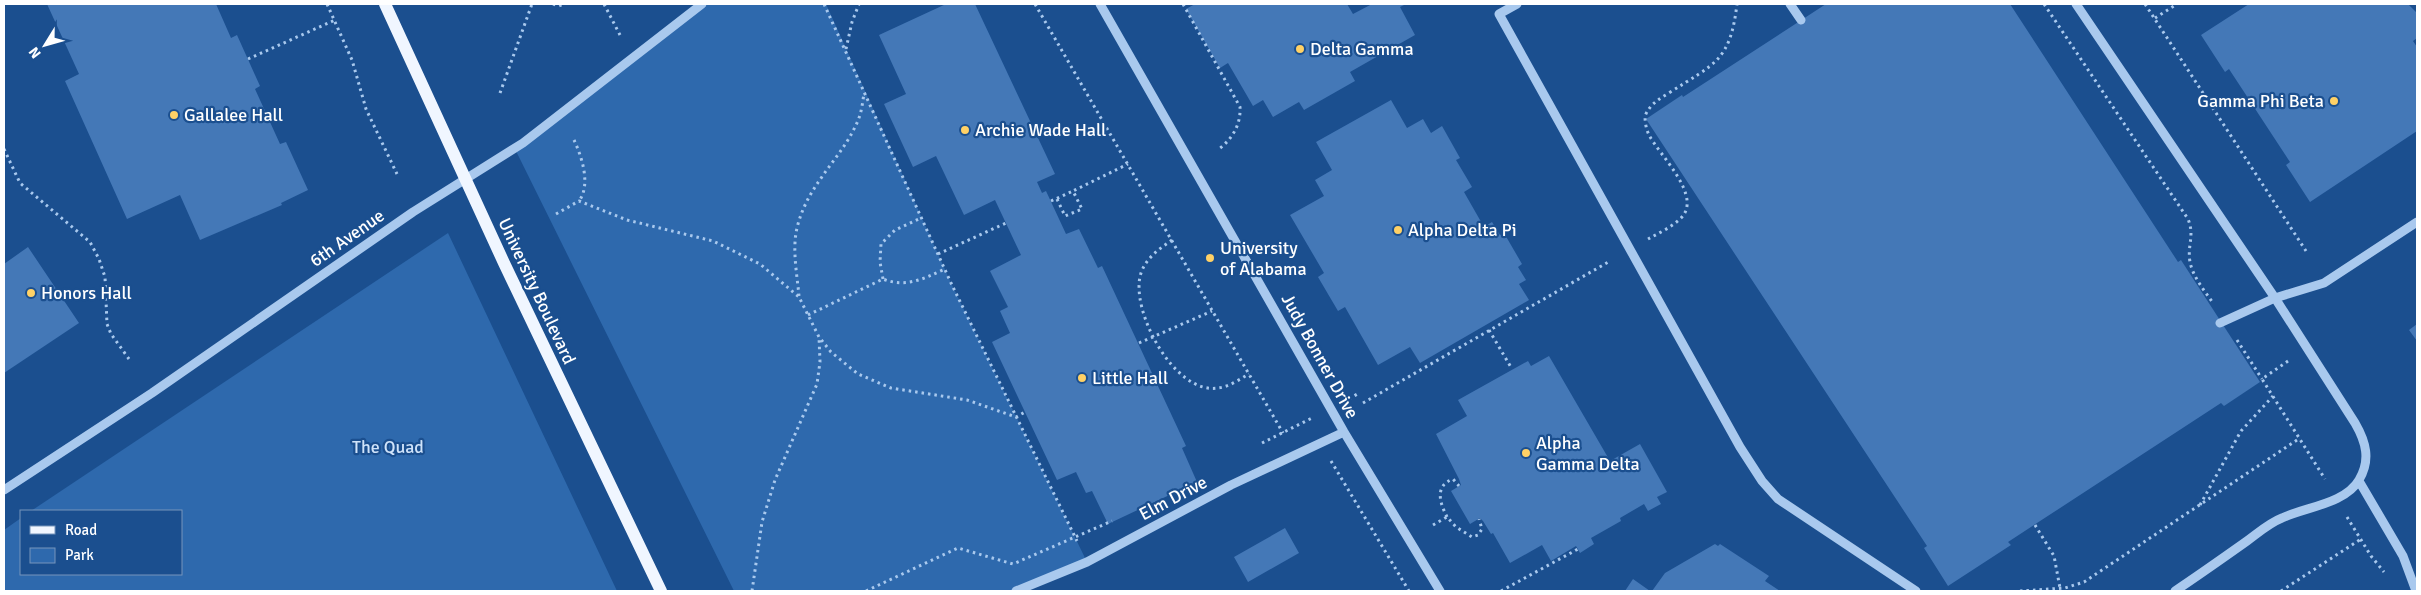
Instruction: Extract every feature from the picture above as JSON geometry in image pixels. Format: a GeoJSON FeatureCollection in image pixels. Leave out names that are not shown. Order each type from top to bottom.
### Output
{"type":"FeatureCollection","features":[{"type":"Feature","properties":{"kind":"main road","name":"University Boulevard"},"geometry":{"type":"LineString","coordinates":[[385,4],[465,178],[661,591]]}},
{"type":"Feature","properties":{"kind":"street","name":"6th Avenue"},"geometry":{"type":"LineString","coordinates":[[4,490],[152,393],[465,178],[523,143],[702,4]]}},
{"type":"Feature","properties":{"kind":"street","name":"Judy Bonner Drive"},"geometry":{"type":"LineString","coordinates":[[1100,4],[1344,432],[1440,591]]}},
{"type":"Feature","properties":{"kind":"street"},"geometry":{"type":"LineString","coordinates":[[1517,4],[1499,14],[1735,438],[1762,481],[1778,499],[1916,591]]}},
{"type":"Feature","properties":{"kind":"street"},"geometry":{"type":"LineString","coordinates":[[1790,4],[1801,20]]}},
{"type":"Feature","properties":{"kind":"street"},"geometry":{"type":"LineString","coordinates":[[2076,4],[2275,298],[2364,438],[2366,465],[2358,481],[2349,491],[2337,498],[2279,519],[2175,591]]}},
{"type":"Feature","properties":{"kind":"street"},"geometry":{"type":"LineString","coordinates":[[2222,322],[2275,298],[2324,283],[2417,222]]}},
{"type":"Feature","properties":{"kind":"street","name":"Elm Drive"},"geometry":{"type":"LineString","coordinates":[[1016,591],[1087,562],[1231,485],[1344,432]]}},
{"type":"Feature","properties":{"kind":"street"},"geometry":{"type":"LineString","coordinates":[[2358,481],[2403,556],[2416,591]]}},
{"type":"Feature","properties":{"kind":"path"},"geometry":{"type":"LineString","coordinates":[[327,4],[352,60],[366,109],[397,174]]}},
{"type":"Feature","properties":{"kind":"path"},"geometry":{"type":"LineString","coordinates":[[500,93],[532,4]]}},
{"type":"Feature","properties":{"kind":"path"},"geometry":{"type":"LineString","coordinates":[[553,4],[559,6],[563,4]]}},
{"type":"Feature","properties":{"kind":"path"},"geometry":{"type":"LineString","coordinates":[[604,4],[620,35]]}},
{"type":"Feature","properties":{"kind":"path"},"geometry":{"type":"LineString","coordinates":[[824,4],[945,269],[1087,562]]}},
{"type":"Feature","properties":{"kind":"path"},"geometry":{"type":"LineString","coordinates":[[846,50],[852,22],[859,4]]}},
{"type":"Feature","properties":{"kind":"path"},"geometry":{"type":"LineString","coordinates":[[1035,4],[1283,432]]}},
{"type":"Feature","properties":{"kind":"path"},"geometry":{"type":"LineString","coordinates":[[1183,4],[1240,107],[1240,118],[1236,130],[1229,142],[1219,150]]}},
{"type":"Feature","properties":{"kind":"path"},"geometry":{"type":"LineString","coordinates":[[2044,4],[2188,219],[2192,229],[2190,259],[2193,274],[2222,322],[2300,438],[2371,556],[2388,576]]}},
{"type":"Feature","properties":{"kind":"path"},"geometry":{"type":"LineString","coordinates":[[2145,4],[2306,251]]}},
{"type":"Feature","properties":{"kind":"path"},"geometry":{"type":"LineString","coordinates":[[2155,18],[2177,4]]}},
{"type":"Feature","properties":{"kind":"path"},"geometry":{"type":"LineString","coordinates":[[248,59],[334,20]]}},
{"type":"Feature","properties":{"kind":"path"},"geometry":{"type":"LineString","coordinates":[[864,92],[860,115],[852,131],[820,177],[801,214],[795,243],[799,296],[808,315],[819,336],[846,365],[858,374],[873,381],[915,393],[967,400],[1016,417],[1025,412]]}},
{"type":"Feature","properties":{"kind":"path"},"geometry":{"type":"LineString","coordinates":[[556,214],[579,201],[585,194],[585,182],[574,140]]}},
{"type":"Feature","properties":{"kind":"path"},"geometry":{"type":"LineString","coordinates":[[4,149],[20,183],[90,242],[99,259],[105,277],[109,329],[129,359]]}},
{"type":"Feature","properties":{"kind":"path"},"geometry":{"type":"LineString","coordinates":[[1051,201],[1128,164]]}},
{"type":"Feature","properties":{"kind":"path"},"geometry":{"type":"LineString","coordinates":[[1057,199],[1065,216],[1082,209],[1073,191]]}},
{"type":"Feature","properties":{"kind":"path"},"geometry":{"type":"LineString","coordinates":[[579,201],[627,220],[713,241],[760,264],[799,296]]}},
{"type":"Feature","properties":{"kind":"path"},"geometry":{"type":"LineString","coordinates":[[882,279],[880,262],[881,244],[895,230],[921,218]]}},
{"type":"Feature","properties":{"kind":"path"},"geometry":{"type":"LineString","coordinates":[[938,254],[1006,223]]}},
{"type":"Feature","properties":{"kind":"path"},"geometry":{"type":"LineString","coordinates":[[1172,240],[1147,260],[1140,274],[1138,291],[1144,313],[1154,337],[1177,373],[1190,383],[1217,389],[1249,374]]}},
{"type":"Feature","properties":{"kind":"path"},"geometry":{"type":"LineString","coordinates":[[808,315],[882,279],[899,284],[914,283],[945,269]]}},
{"type":"Feature","properties":{"kind":"path"},"geometry":{"type":"LineString","coordinates":[[1139,343],[1212,311]]}},
{"type":"Feature","properties":{"kind":"path"},"geometry":{"type":"LineString","coordinates":[[1489,330],[1512,370]]}},
{"type":"Feature","properties":{"kind":"path"},"geometry":{"type":"LineString","coordinates":[[752,591],[762,522],[774,480],[817,384],[820,362],[819,336]]}},
{"type":"Feature","properties":{"kind":"path"},"geometry":{"type":"LineString","coordinates":[[2262,379],[2288,361]]}},
{"type":"Feature","properties":{"kind":"path"},"geometry":{"type":"LineString","coordinates":[[1259,445],[1359,393]]}},
{"type":"Feature","properties":{"kind":"path"},"geometry":{"type":"LineString","coordinates":[[2200,506],[2241,431],[2273,396]]}},
{"type":"Feature","properties":{"kind":"path"},"geometry":{"type":"LineString","coordinates":[[1308,420],[1409,591]]}},
{"type":"Feature","properties":{"kind":"path"},"geometry":{"type":"LineString","coordinates":[[2020,591],[2060,588],[2084,582],[2104,571],[2300,438]]}},
{"type":"Feature","properties":{"kind":"path"},"geometry":{"type":"LineString","coordinates":[[1459,486],[1453,479],[1441,487],[1439,495],[1441,506],[1447,517],[1456,527],[1472,537],[1478,535],[1482,529],[1479,519]]}},
{"type":"Feature","properties":{"kind":"path"},"geometry":{"type":"LineString","coordinates":[[1433,524],[1447,517]]}},
{"type":"Feature","properties":{"kind":"path"},"geometry":{"type":"LineString","coordinates":[[866,591],[958,548],[1013,564],[1115,520]]}},
{"type":"Feature","properties":{"kind":"path"},"geometry":{"type":"LineString","coordinates":[[2035,525],[2054,556],[2060,588]]}},
{"type":"Feature","properties":{"kind":"path"},"geometry":{"type":"LineString","coordinates":[[2281,591],[2361,539]]}},
{"type":"Feature","properties":{"kind":"path"},"geometry":{"type":"LineString","coordinates":[[1501,591],[1578,549]]}},
{"type":"Feature","properties":{"kind":"green space"},"geometry":{"type":"Polygon","coordinates":[[[703,4],[826,4],[951,283],[1087,562],[1016,591],[734,591],[515,149],[703,4]]]}},
{"type":"Feature","properties":{"kind":"green space","name":"The Quad"},"geometry":{"type":"Polygon","coordinates":[[[448,233],[617,591],[4,591],[4,530],[20,519],[20,575],[182,575],[182,510],[32,510],[448,233]]]}},
{"type":"Feature","properties":{"kind":"building","name":"Gallalee Hall"},"geometry":{"type":"Polygon","coordinates":[[[47,4],[216,4],[231,38],[237,35],[260,86],[255,89],[280,144],[286,142],[308,190],[281,203],[282,205],[200,240],[180,195],[127,219],[65,81],[79,74],[47,4]]]}},
{"type":"Feature","properties":{"kind":"building"},"geometry":{"type":"Polygon","coordinates":[[[946,4],[975,4],[1055,174],[1037,182],[1042,193],[1046,191],[1066,234],[1079,229],[1098,268],[1102,266],[1186,446],[1182,448],[1197,482],[1108,524],[1092,491],[1086,493],[1076,472],[1057,480],[992,342],[1010,333],[1000,311],[1008,307],[990,271],[1021,255],[995,200],[964,215],[936,156],[913,167],[884,104],[906,94],[879,35],[946,4]]]}},
{"type":"Feature","properties":{"kind":"building","name":"Delta Gamma"},"geometry":{"type":"Polygon","coordinates":[[[1195,4],[1347,4],[1353,14],[1372,4],[1406,4],[1400,7],[1415,35],[1350,72],[1355,81],[1304,110],[1299,102],[1273,117],[1263,100],[1253,106],[1228,63],[1220,68],[1186,9],[1195,4]]]}},
{"type":"Feature","properties":{"kind":"building"},"geometry":{"type":"Polygon","coordinates":[[[1826,4],[2010,4],[2178,262],[2181,260],[2260,382],[2224,406],[2221,403],[2008,542],[2011,545],[1948,586],[1924,548],[1927,546],[1646,119],[1826,4]]]}},
{"type":"Feature","properties":{"kind":"building","name":"Gamma Phi Beta"},"geometry":{"type":"Polygon","coordinates":[[[2249,4],[2408,4],[2417,13],[2417,38],[2413,41],[2417,47],[2417,131],[2310,202],[2286,165],[2290,162],[2229,69],[2225,72],[2201,35],[2249,4]]]}},
{"type":"Feature","properties":{"kind":"building","name":"Alpha Delta Pi"},"geometry":{"type":"Polygon","coordinates":[[[1391,100],[1407,128],[1423,119],[1431,133],[1442,126],[1460,158],[1456,160],[1472,187],[1464,192],[1484,227],[1492,222],[1500,235],[1504,233],[1522,264],[1518,267],[1526,280],[1519,284],[1529,300],[1420,363],[1410,347],[1378,365],[1345,307],[1338,311],[1318,277],[1324,273],[1290,215],[1324,196],[1315,180],[1332,170],[1316,142],[1391,100]]]}},
{"type":"Feature","properties":{"kind":"building","name":"Honors Hall"},"geometry":{"type":"Polygon","coordinates":[[[28,247],[79,323],[4,373],[4,264],[28,247]]]}},
{"type":"Feature","properties":{"kind":"building"},"geometry":{"type":"Polygon","coordinates":[[[2417,324],[2417,341],[2409,330],[2417,324]]]}},
{"type":"Feature","properties":{"kind":"building","name":"Alpha Gamma Delta"},"geometry":{"type":"Polygon","coordinates":[[[1549,356],[1610,461],[1640,444],[1667,492],[1657,497],[1661,504],[1648,511],[1644,504],[1620,518],[1621,521],[1591,538],[1594,544],[1580,553],[1576,546],[1551,561],[1542,545],[1510,563],[1493,533],[1491,534],[1480,518],[1470,524],[1451,491],[1461,485],[1436,434],[1467,416],[1458,400],[1528,361],[1531,366],[1549,356]]]}},
{"type":"Feature","properties":{"kind":"building"},"geometry":{"type":"Polygon","coordinates":[[[1285,528],[1299,553],[1248,582],[1234,557],[1285,528]]]}},
{"type":"Feature","properties":{"kind":"building"},"geometry":{"type":"Polygon","coordinates":[[[1715,544],[1718,546],[1720,544],[1769,576],[1765,581],[1780,591],[1652,591],[1665,573],[1715,544]]]}},
{"type":"Feature","properties":{"kind":"building"},"geometry":{"type":"Polygon","coordinates":[[[1633,579],[1650,591],[1625,591],[1633,579]]]}},
{"type":"Feature","properties":{"kind":"place","name":"Delta Gamma"},"geometry":{"type":"Point","coordinates":[1300,49]}},
{"type":"Feature","properties":{"kind":"place","name":"Gamma Phi Beta"},"geometry":{"type":"Point","coordinates":[2334,101]}},
{"type":"Feature","properties":{"kind":"place","name":"Gallalee Hall"},"geometry":{"type":"Point","coordinates":[174,115]}},
{"type":"Feature","properties":{"kind":"place","name":"Archie Wade Hall"},"geometry":{"type":"Point","coordinates":[965,130]}},
{"type":"Feature","properties":{"kind":"place","name":"Alpha Delta Pi"},"geometry":{"type":"Point","coordinates":[1398,230]}},
{"type":"Feature","properties":{"kind":"place","name":"University of Alabama"},"geometry":{"type":"Point","coordinates":[1210,258]}},
{"type":"Feature","properties":{"kind":"place","name":"Honors Hall"},"geometry":{"type":"Point","coordinates":[31,293]}},
{"type":"Feature","properties":{"kind":"place","name":"Little Hall"},"geometry":{"type":"Point","coordinates":[1082,378]}},
{"type":"Feature","properties":{"kind":"place","name":"Alpha Gamma Delta"},"geometry":{"type":"Point","coordinates":[1526,453]}}]}
